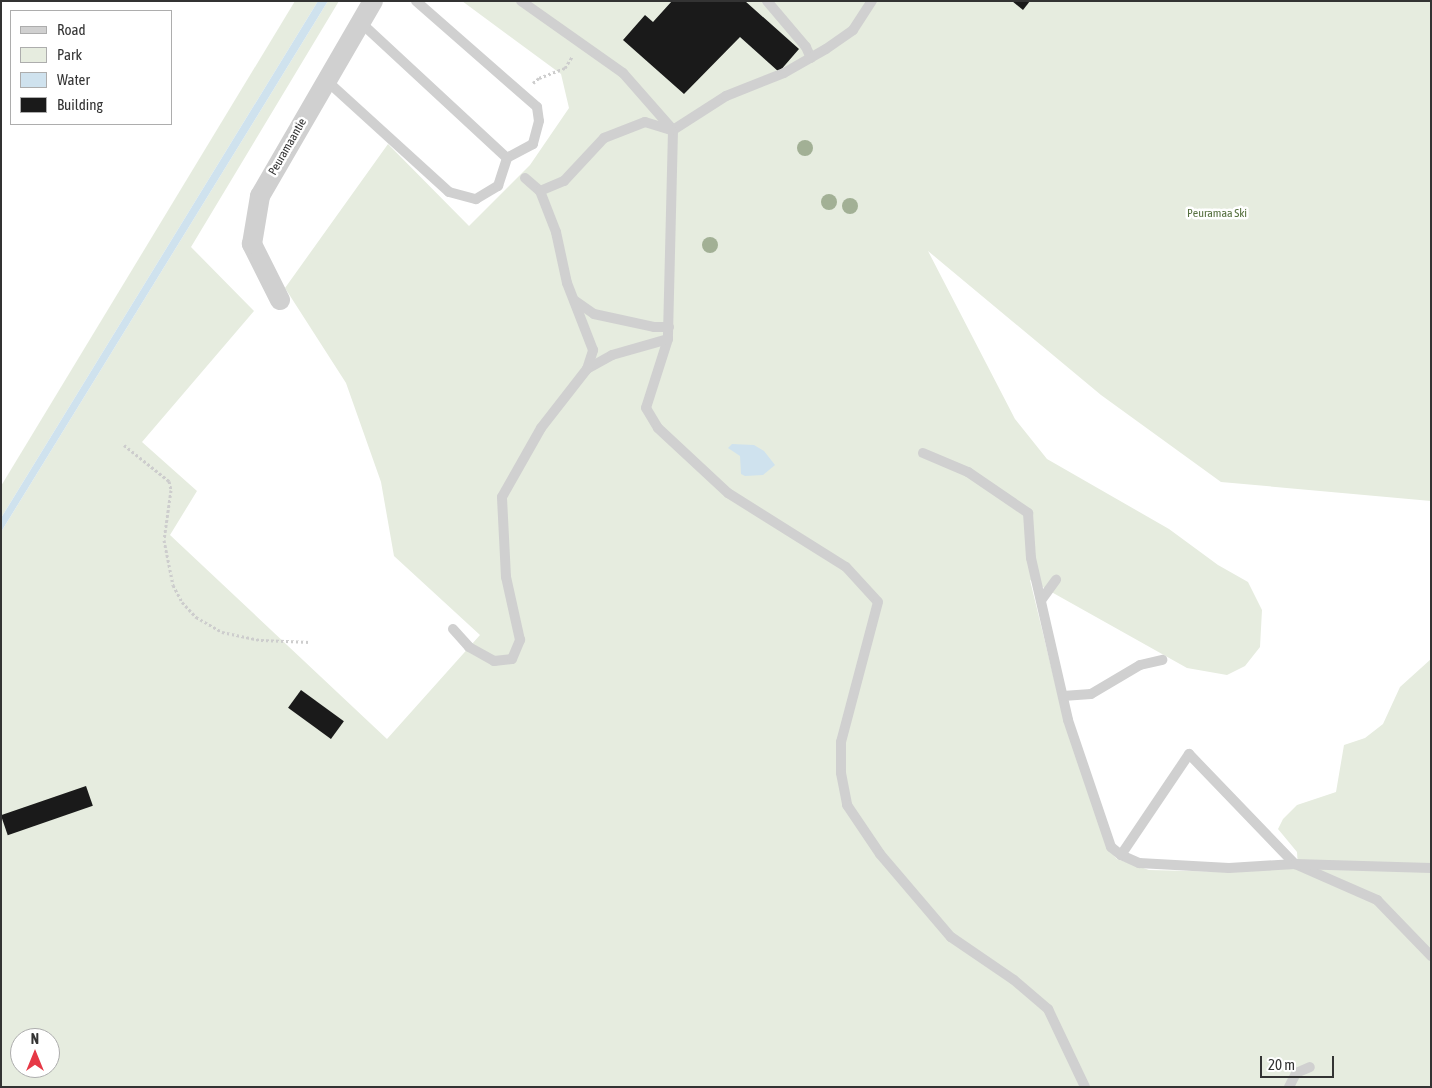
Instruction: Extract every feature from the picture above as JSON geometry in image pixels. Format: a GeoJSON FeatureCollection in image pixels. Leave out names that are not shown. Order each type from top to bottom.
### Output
{"type":"FeatureCollection","features":[{"type":"Feature","properties":{"kind":"street","name":"Peuramaantie"},"geometry":{"type":"LineString","coordinates":[[280,300],[252,244],[260,196],[373,1]]}},
{"type":"Feature","properties":{"kind":"lane"},"geometry":{"type":"LineString","coordinates":[[327,81],[449,192],[476,199],[498,186],[507,158],[533,144],[540,121],[537,107],[416,1]]}},
{"type":"Feature","properties":{"kind":"lane"},"geometry":{"type":"LineString","coordinates":[[522,1],[623,74],[673,130],[668,339],[646,408],[658,428],[728,493],[846,567],[878,602],[841,742],[841,773],[847,805],[880,854],[951,937],[1014,980],[1048,1009],[1085,1087]]}},
{"type":"Feature","properties":{"kind":"lane"},"geometry":{"type":"LineString","coordinates":[[767,1],[806,47],[811,58]]}},
{"type":"Feature","properties":{"kind":"lane"},"geometry":{"type":"LineString","coordinates":[[540,191],[564,181],[604,138],[645,122],[673,130],[726,96],[784,73],[811,58],[853,30],[872,1]]}},
{"type":"Feature","properties":{"kind":"lane"},"geometry":{"type":"LineString","coordinates":[[361,23],[507,158]]}},
{"type":"Feature","properties":{"kind":"lane"},"geometry":{"type":"LineString","coordinates":[[453,629],[469,647],[494,661],[512,659],[520,640],[506,577],[502,497],[541,428],[587,369],[593,350],[574,300],[556,232],[540,191],[525,178]]}},
{"type":"Feature","properties":{"kind":"lane"},"geometry":{"type":"LineString","coordinates":[[574,300],[594,314],[654,327],[668,327]]}},
{"type":"Feature","properties":{"kind":"lane"},"geometry":{"type":"LineString","coordinates":[[587,369],[612,355],[668,339]]}},
{"type":"Feature","properties":{"kind":"lane"},"geometry":{"type":"LineString","coordinates":[[923,453],[968,472],[1028,513],[1031,558],[1063,696],[1084,772],[1111,847],[1121,855],[1139,863],[1229,868],[1295,864],[1431,868]]}},
{"type":"Feature","properties":{"kind":"lane"},"geometry":{"type":"LineString","coordinates":[[1042,599],[1056,580]]}},
{"type":"Feature","properties":{"kind":"lane"},"geometry":{"type":"LineString","coordinates":[[1063,696],[1091,694],[1140,665],[1162,660]]}},
{"type":"Feature","properties":{"kind":"lane"},"geometry":{"type":"LineString","coordinates":[[1121,855],[1189,754],[1295,864],[1377,900],[1431,956]]}},
{"type":"Feature","properties":{"kind":"lane"},"geometry":{"type":"LineString","coordinates":[[1289,1087],[1296,1073],[1310,1067]]}},
{"type":"Feature","properties":{"kind":"path"},"geometry":{"type":"LineString","coordinates":[[522,94],[539,78],[565,68],[582,44]]}},
{"type":"Feature","properties":{"kind":"path"},"geometry":{"type":"LineString","coordinates":[[124,445],[169,481],[171,490],[164,540],[173,586],[182,602],[196,616],[222,632],[260,640],[310,642]]}},
{"type":"Feature","properties":{"kind":"green space"},"geometry":{"type":"Polygon","coordinates":[[[295,1],[318,1],[1,518],[1,486],[295,1]]]}},
{"type":"Feature","properties":{"kind":"green space","name":"Peuramaa Ski"},"geometry":{"type":"Polygon","coordinates":[[[328,1],[339,1],[191,247],[254,311],[142,442],[197,491],[170,535],[387,739],[480,635],[394,556],[381,482],[346,383],[285,288],[388,144],[469,226],[530,165],[569,108],[561,74],[462,1],[1431,1],[1431,501],[1221,482],[1101,395],[928,251],[1015,419],[1047,459],[1169,529],[1218,565],[1248,582],[1262,610],[1260,647],[1245,666],[1227,675],[1187,668],[1030,580],[1064,720],[1108,849],[1117,859],[1149,870],[1230,872],[1298,868],[1297,852],[1278,829],[1283,819],[1297,805],[1336,792],[1344,745],[1365,738],[1383,724],[1400,687],[1431,659],[1431,1087],[1,1087],[1,532],[328,1]]]}},
{"type":"Feature","properties":{"kind":"water"},"geometry":{"type":"Polygon","coordinates":[[[318,1],[328,1],[1,532],[1,518],[318,1]]]}},
{"type":"Feature","properties":{"kind":"water"},"geometry":{"type":"Polygon","coordinates":[[[732,444],[754,445],[764,451],[775,465],[763,475],[745,476],[741,474],[740,456],[728,448],[732,444]]]}},
{"type":"Feature","properties":{"kind":"building"},"geometry":{"type":"Polygon","coordinates":[[[672,1],[745,1],[799,49],[779,72],[740,37],[684,94],[623,40],[645,15],[653,22],[672,1]]]}},
{"type":"Feature","properties":{"kind":"building"},"geometry":{"type":"Polygon","coordinates":[[[1012,1],[1030,1],[1023,10],[1012,1]]]}},
{"type":"Feature","properties":{"kind":"building"},"geometry":{"type":"Polygon","coordinates":[[[301,690],[344,721],[331,739],[288,708],[301,690]]]}},
{"type":"Feature","properties":{"kind":"building"},"geometry":{"type":"Polygon","coordinates":[[[86,786],[93,806],[8,835],[1,815],[86,786]]]}}]}
